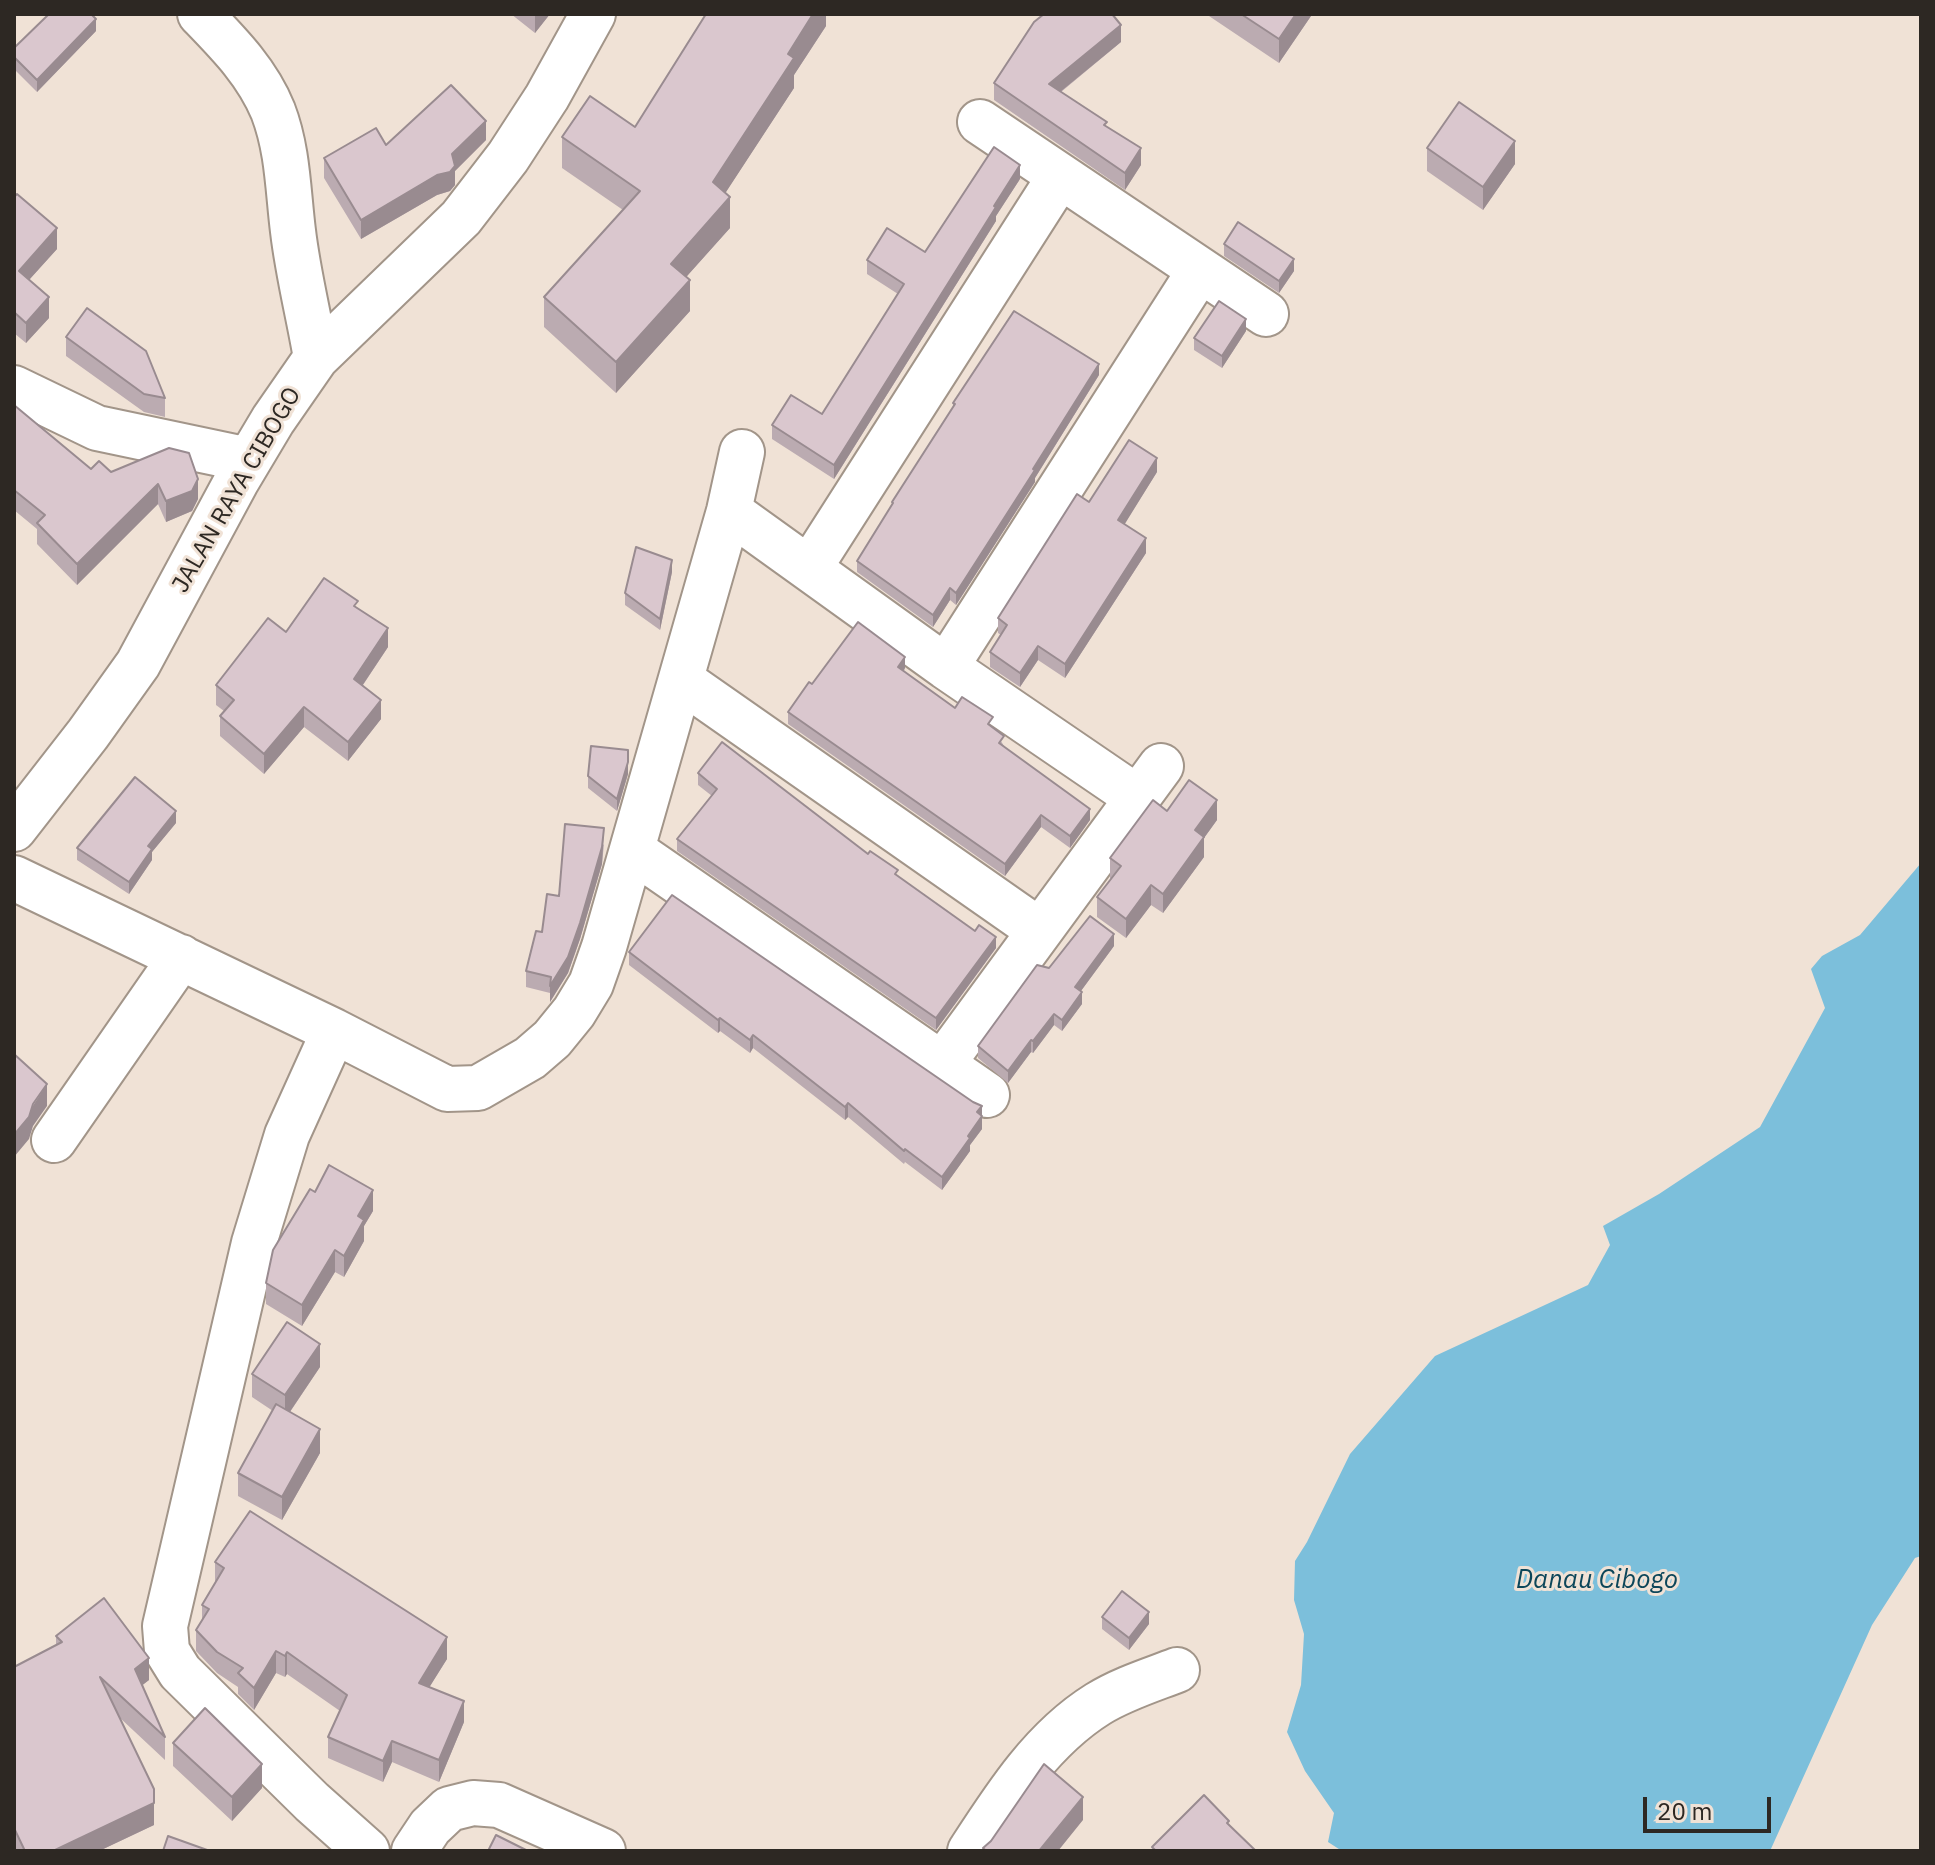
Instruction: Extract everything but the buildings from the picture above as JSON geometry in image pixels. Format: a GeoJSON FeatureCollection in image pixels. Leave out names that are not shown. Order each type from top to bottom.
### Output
{"type":"FeatureCollection","features":[{"type":"Feature","properties":{"kind":"street"},"geometry":{"type":"LineString","coordinates":[[200,14],[231,43],[272,110],[284,147],[293,233],[316,358]]}},
{"type":"Feature","properties":{"kind":"street","name":"JALAN RAYA CIBOGO"},"geometry":{"type":"LineString","coordinates":[[14,829],[138,664],[249,460],[316,358],[461,218],[524,133],[593,14]]}},
{"type":"Feature","properties":{"kind":"street"},"geometry":{"type":"LineString","coordinates":[[980,122],[1266,314]]}},
{"type":"Feature","properties":{"kind":"street"},"geometry":{"type":"LineString","coordinates":[[810,567],[1060,176]]}},
{"type":"Feature","properties":{"kind":"street"},"geometry":{"type":"LineString","coordinates":[[946,667],[1200,270]]}},
{"type":"Feature","properties":{"kind":"street"},"geometry":{"type":"LineString","coordinates":[[14,388],[97,428],[249,460]]}},
{"type":"Feature","properties":{"kind":"street"},"geometry":{"type":"LineString","coordinates":[[14,878],[334,1031],[447,1089],[478,1088],[502,1075],[530,1058],[552,1039],[591,984],[729,511],[742,452]]}},
{"type":"Feature","properties":{"kind":"street"},"geometry":{"type":"LineString","coordinates":[[729,511],[946,667],[1150,782],[943,1063]]}},
{"type":"Feature","properties":{"kind":"street"},"geometry":{"type":"LineString","coordinates":[[681,680],[1040,931]]}},
{"type":"Feature","properties":{"kind":"street"},"geometry":{"type":"LineString","coordinates":[[632,850],[987,1095]]}},
{"type":"Feature","properties":{"kind":"street"},"geometry":{"type":"LineString","coordinates":[[54,1140],[181,957]]}},
{"type":"Feature","properties":{"kind":"street"},"geometry":{"type":"LineString","coordinates":[[334,1031],[287,1135],[254,1243],[165,1626],[167,1651],[180,1672],[312,1802],[367,1851]]}},
{"type":"Feature","properties":{"kind":"street"},"geometry":{"type":"LineString","coordinates":[[970,1851],[1008,1793],[1057,1736],[1098,1704],[1177,1670]]}},
{"type":"Feature","properties":{"kind":"street"},"geometry":{"type":"LineString","coordinates":[[414,1851],[430,1827],[449,1809],[473,1803],[499,1805],[603,1851]]}},
{"type":"Feature","properties":{"kind":"water","name":"Danau Cibogo"},"geometry":{"type":"Polygon","coordinates":[[[1921,863],[1921,1556],[1915,1558],[1872,1625],[1770,1851],[1342,1851],[1328,1842],[1334,1813],[1305,1771],[1287,1732],[1301,1685],[1304,1634],[1294,1600],[1295,1561],[1350,1454],[1435,1356],[1588,1285],[1610,1245],[1603,1226],[1659,1194],[1760,1127],[1825,1008],[1811,969],[1822,956],[1860,935],[1921,863]]]}}]}
